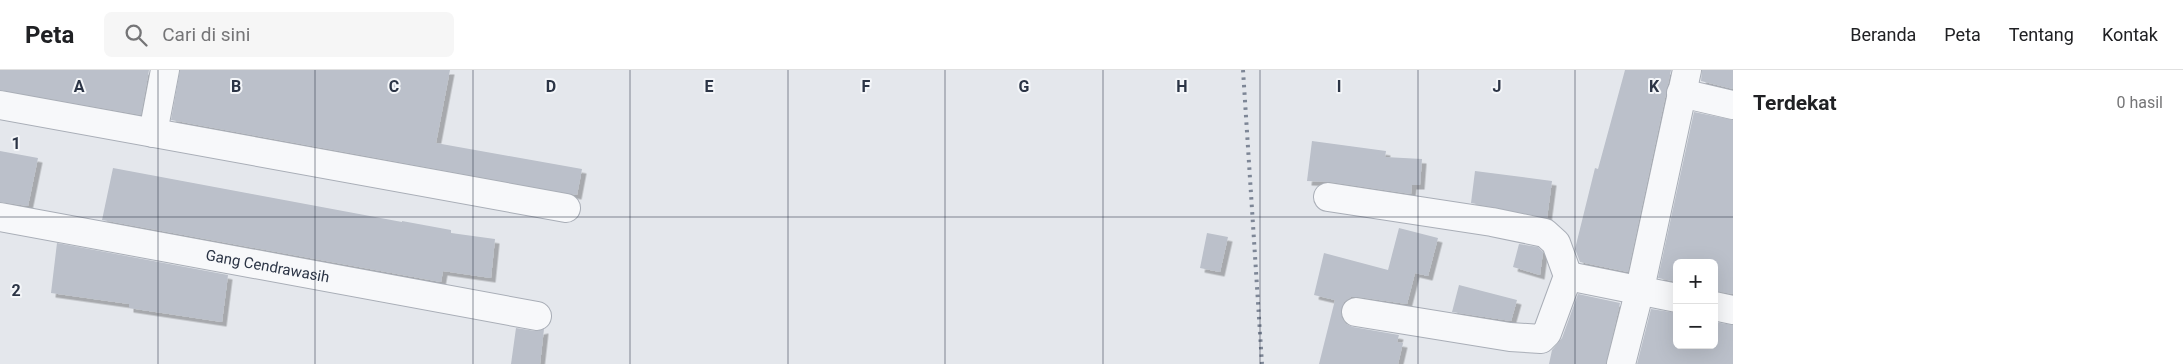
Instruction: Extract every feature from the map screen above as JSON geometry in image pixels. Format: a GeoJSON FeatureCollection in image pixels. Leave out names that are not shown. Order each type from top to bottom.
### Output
{"type":"FeatureCollection","features":[{"type":"Feature","properties":{"kind":"street"},"geometry":{"type":"LineString","coordinates":[[153,133],[165,70]]}},
{"type":"Feature","properties":{"kind":"street"},"geometry":{"type":"LineString","coordinates":[[1620,364],[1640,289],[1684,81],[1733,105]]}},
{"type":"Feature","properties":{"kind":"street"},"geometry":{"type":"LineString","coordinates":[[0,105],[566,208]]}},
{"type":"Feature","properties":{"kind":"street"},"geometry":{"type":"LineString","coordinates":[[1328,197],[1492,222],[1545,233],[1556,243],[1568,276],[1547,333],[1541,339],[1510,337],[1356,312]]}},
{"type":"Feature","properties":{"kind":"street","name":"Gang Cendrawasih"},"geometry":{"type":"LineString","coordinates":[[0,217],[537,316]]}},
{"type":"Feature","properties":{"kind":"street"},"geometry":{"type":"LineString","coordinates":[[1568,276],[1673,297]]}},
{"type":"Feature","properties":{"kind":"street"},"geometry":{"type":"LineString","coordinates":[[1718,307],[1733,310]]}},
{"type":"Feature","properties":{"kind":"building"},"geometry":{"type":"Polygon","coordinates":[[[0,70],[149,70],[141,115],[0,90],[0,70]]]}},
{"type":"Feature","properties":{"kind":"building"},"geometry":{"type":"Polygon","coordinates":[[[180,70],[450,70],[436,143],[582,169],[577,195],[171,120],[180,70]]]}},
{"type":"Feature","properties":{"kind":"building"},"geometry":{"type":"Polygon","coordinates":[[[1625,70],[1671,70],[1628,272],[1580,262],[1575,249],[1595,168],[1598,169],[1625,70]]]}},
{"type":"Feature","properties":{"kind":"building"},"geometry":{"type":"Polygon","coordinates":[[[1702,70],[1733,70],[1733,89],[1701,81],[1702,70]]]}},
{"type":"Feature","properties":{"kind":"building"},"geometry":{"type":"Polygon","coordinates":[[[1694,112],[1733,120],[1733,294],[1718,292],[1718,259],[1673,259],[1673,281],[1658,278],[1694,112]]]}},
{"type":"Feature","properties":{"kind":"building"},"geometry":{"type":"Polygon","coordinates":[[[1312,141],[1386,151],[1385,157],[1422,159],[1420,185],[1412,185],[1411,194],[1330,182],[1307,181],[1312,141]]]}},
{"type":"Feature","properties":{"kind":"building"},"geometry":{"type":"Polygon","coordinates":[[[0,151],[38,158],[28,206],[0,202],[0,151]]]}},
{"type":"Feature","properties":{"kind":"building"},"geometry":{"type":"Polygon","coordinates":[[[113,168],[451,230],[451,233],[495,239],[491,278],[443,271],[441,282],[102,220],[113,168]]]}},
{"type":"Feature","properties":{"kind":"building"},"geometry":{"type":"Polygon","coordinates":[[[1475,171],[1552,181],[1547,218],[1471,203],[1475,171]]]}},
{"type":"Feature","properties":{"kind":"building"},"geometry":{"type":"Polygon","coordinates":[[[1399,228],[1438,238],[1428,276],[1415,273],[1407,304],[1351,297],[1344,302],[1341,310],[1342,318],[1346,324],[1353,327],[1399,335],[1397,342],[1403,343],[1398,364],[1319,364],[1335,300],[1314,295],[1324,253],[1388,270],[1399,228]]]}},
{"type":"Feature","properties":{"kind":"building"},"geometry":{"type":"Polygon","coordinates":[[[1207,233],[1228,237],[1220,272],[1200,268],[1207,233]]]}},
{"type":"Feature","properties":{"kind":"building"},"geometry":{"type":"Polygon","coordinates":[[[57,243],[228,275],[222,322],[129,308],[129,304],[51,293],[57,243]]]}},
{"type":"Feature","properties":{"kind":"building"},"geometry":{"type":"Polygon","coordinates":[[[1519,244],[1538,247],[1543,252],[1540,275],[1513,267],[1519,244]]]}},
{"type":"Feature","properties":{"kind":"building"},"geometry":{"type":"Polygon","coordinates":[[[1459,285],[1517,300],[1511,321],[1452,312],[1459,285]]]}},
{"type":"Feature","properties":{"kind":"building"},"geometry":{"type":"Polygon","coordinates":[[[1578,294],[1620,303],[1606,364],[1549,364],[1552,350],[1562,338],[1578,294]]]}},
{"type":"Feature","properties":{"kind":"building"},"geometry":{"type":"Polygon","coordinates":[[[1651,309],[1673,312],[1673,349],[1718,349],[1718,323],[1733,325],[1733,364],[1637,364],[1651,309]]]}},
{"type":"Feature","properties":{"kind":"building"},"geometry":{"type":"Polygon","coordinates":[[[516,328],[535,331],[544,329],[540,364],[511,364],[516,328]]]}},
{"type":"Feature","properties":{"kind":"railway"},"geometry":{"type":"LineString","coordinates":[[1243,70],[1262,364]]}}]}
